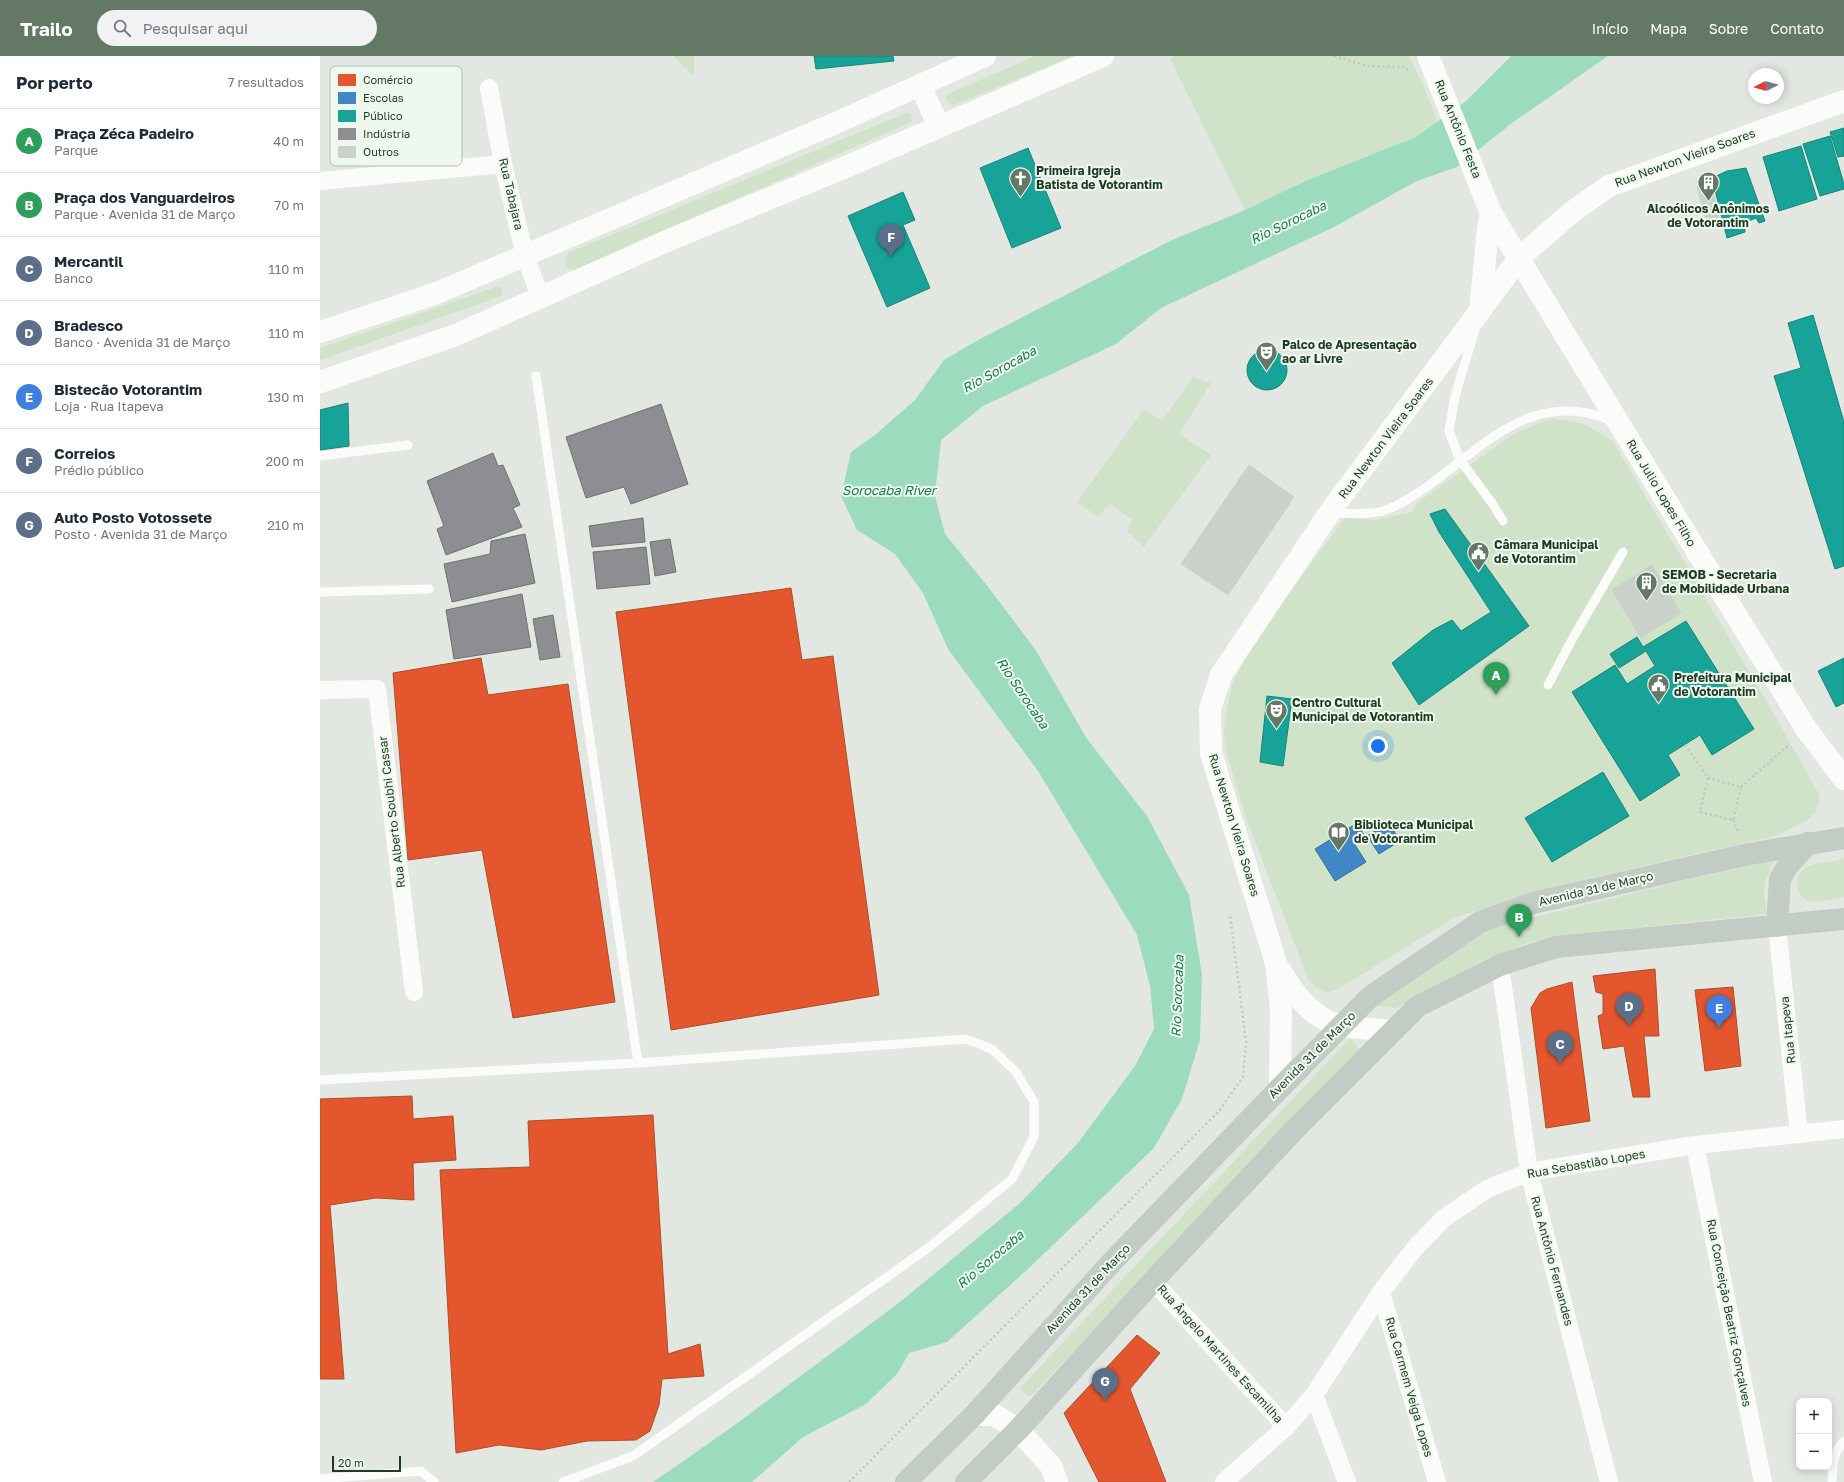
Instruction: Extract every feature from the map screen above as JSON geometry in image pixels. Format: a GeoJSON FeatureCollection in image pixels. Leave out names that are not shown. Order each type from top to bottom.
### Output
{"type":"FeatureCollection","features":[{"type":"Feature","properties":{"kind":"highway","name":"Avenida 31 de Março"},"geometry":{"type":"LineString","coordinates":[[906,1482],[974,1415],[1111,1263],[1370,997],[1480,922],[1533,903],[1755,853],[1844,838]]}},
{"type":"Feature","properties":{"kind":"highway"},"geometry":{"type":"LineString","coordinates":[[1777,926],[1780,880],[1787,867],[1808,844]]}},
{"type":"Feature","properties":{"kind":"highway"},"geometry":{"type":"LineString","coordinates":[[966,1482],[1018,1430],[1153,1281],[1298,1126],[1418,1006],[1500,965],[1556,947],[1844,919]]}},
{"type":"Feature","properties":{"kind":"main road"},"geometry":{"type":"LineString","coordinates":[[320,332],[437,293],[985,56]]}},
{"type":"Feature","properties":{"kind":"main road"},"geometry":{"type":"LineString","coordinates":[[320,382],[456,335],[669,240],[939,127],[1103,56]]}},
{"type":"Feature","properties":{"kind":"main road","name":"Rua Antônio Festa"},"geometry":{"type":"LineString","coordinates":[[1430,61],[1490,207]]}},
{"type":"Feature","properties":{"kind":"main road"},"geometry":{"type":"LineString","coordinates":[[920,85],[939,127]]}},
{"type":"Feature","properties":{"kind":"main road","name":"Rua Newton Vieira Soares"},"geometry":{"type":"LineString","coordinates":[[1276,963],[1211,753],[1210,709],[1221,675],[1329,513],[1520,258],[1572,212],[1609,186],[1844,101]]}},
{"type":"Feature","properties":{"kind":"main road"},"geometry":{"type":"LineString","coordinates":[[1480,311],[1490,207]]}},
{"type":"Feature","properties":{"kind":"main road","name":"Rua Julio Lopes Filho"},"geometry":{"type":"LineString","coordinates":[[1490,207],[1620,424],[1807,730],[1844,779]]}},
{"type":"Feature","properties":{"kind":"main road"},"geometry":{"type":"LineString","coordinates":[[1276,963],[1289,986],[1304,1005],[1327,1020],[1341,1026],[1393,1031]]}},
{"type":"Feature","properties":{"kind":"main road"},"geometry":{"type":"LineString","coordinates":[[1276,963],[1281,1009],[1280,1088]]}},
{"type":"Feature","properties":{"kind":"main road"},"geometry":{"type":"LineString","coordinates":[[974,1415],[995,1415],[1018,1430],[1051,1466],[1056,1482]]}},
{"type":"Feature","properties":{"kind":"street","name":"Rua Tabajara"},"geometry":{"type":"LineString","coordinates":[[489,88],[503,164],[525,256],[541,298]]}},
{"type":"Feature","properties":{"kind":"street"},"geometry":{"type":"LineString","coordinates":[[320,181],[503,164]]}},
{"type":"Feature","properties":{"kind":"street","name":"Rua Alberto Soubhi Cassar"},"geometry":{"type":"LineString","coordinates":[[320,690],[377,689],[414,992]]}},
{"type":"Feature","properties":{"kind":"street","name":"Rua Itapeva"},"geometry":{"type":"LineString","coordinates":[[1777,926],[1798,1134]]}},
{"type":"Feature","properties":{"kind":"street","name":"Rua Antônio Fernandes"},"geometry":{"type":"LineString","coordinates":[[1500,965],[1529,1172],[1609,1482]]}},
{"type":"Feature","properties":{"kind":"street","name":"Rua Sebastião Lopes"},"geometry":{"type":"LineString","coordinates":[[1226,1482],[1286,1427],[1314,1395],[1381,1292],[1416,1248],[1444,1218],[1487,1189],[1529,1172],[1695,1145],[1844,1129]]}},
{"type":"Feature","properties":{"kind":"street","name":"Rua Conceição Beatriz Gonçalves"},"geometry":{"type":"LineString","coordinates":[[1695,1145],[1763,1482]]}},
{"type":"Feature","properties":{"kind":"street","name":"Rua Ângelo Martines Escamilha"},"geometry":{"type":"LineString","coordinates":[[1153,1281],[1286,1427]]}},
{"type":"Feature","properties":{"kind":"street","name":"Rua Carmem Veiga Lopes"},"geometry":{"type":"LineString","coordinates":[[1381,1292],[1437,1482]]}},
{"type":"Feature","properties":{"kind":"street"},"geometry":{"type":"LineString","coordinates":[[1314,1395],[1347,1482]]}},
{"type":"Feature","properties":{"kind":"lane"},"geometry":{"type":"LineString","coordinates":[[1480,311],[1455,396],[1449,431],[1460,460],[1492,503],[1503,521]]}},
{"type":"Feature","properties":{"kind":"lane"},"geometry":{"type":"LineString","coordinates":[[536,376],[638,1063]]}},
{"type":"Feature","properties":{"kind":"lane"},"geometry":{"type":"LineString","coordinates":[[1329,513],[1375,513],[1390,508],[1424,487],[1460,460],[1519,421],[1547,411],[1599,415],[1620,424]]}},
{"type":"Feature","properties":{"kind":"lane"},"geometry":{"type":"LineString","coordinates":[[320,456],[408,445]]}},
{"type":"Feature","properties":{"kind":"lane"},"geometry":{"type":"LineString","coordinates":[[1548,685],[1574,636],[1623,552]]}},
{"type":"Feature","properties":{"kind":"lane"},"geometry":{"type":"LineString","coordinates":[[320,592],[430,589]]}},
{"type":"Feature","properties":{"kind":"lane"},"geometry":{"type":"LineString","coordinates":[[320,1080],[638,1063],[966,1039],[992,1049],[1016,1072],[1034,1102],[1034,1137],[1012,1179],[928,1248],[633,1456],[563,1482]]}},
{"type":"Feature","properties":{"kind":"lane"},"geometry":{"type":"LineString","coordinates":[[1832,1480],[1836,1449],[1844,1441]]}},
{"type":"Feature","properties":{"kind":"lane"},"geometry":{"type":"LineString","coordinates":[[320,1479],[421,1471],[434,1482]]}},
{"type":"Feature","properties":{"kind":"path"},"geometry":{"type":"LineString","coordinates":[[1334,56],[1368,66],[1405,67],[1411,72]]}},
{"type":"Feature","properties":{"kind":"path"},"geometry":{"type":"LineString","coordinates":[[1708,778],[1700,812],[1733,820],[1741,787],[1807,730]]}},
{"type":"Feature","properties":{"kind":"path"},"geometry":{"type":"LineString","coordinates":[[1685,745],[1708,778],[1741,787]]}},
{"type":"Feature","properties":{"kind":"path"},"geometry":{"type":"LineString","coordinates":[[849,1482],[1219,1111],[1243,1077],[1246,1042],[1230,915]]}},
{"type":"Feature","properties":{"kind":"shaded area"},"geometry":{"type":"Polygon","coordinates":[[[673,56],[694,56],[694,76],[673,56]]]}},
{"type":"Feature","properties":{"kind":"shaded area"},"geometry":{"type":"Polygon","coordinates":[[[1035,56],[1074,56],[956,104],[952,105],[947,102],[946,96],[950,93],[1035,56]]]}},
{"type":"Feature","properties":{"kind":"shaded area"},"geometry":{"type":"Polygon","coordinates":[[[1175,56],[1409,56],[1438,122],[1416,137],[1245,210],[1170,59],[1175,56]]]}},
{"type":"Feature","properties":{"kind":"shaded area"},"geometry":{"type":"Polygon","coordinates":[[[906,113],[910,113],[912,121],[909,123],[575,270],[569,269],[565,264],[566,257],[570,252],[906,113]]]}},
{"type":"Feature","properties":{"kind":"shaded area"},"geometry":{"type":"Polygon","coordinates":[[[496,287],[501,287],[502,295],[499,297],[320,360],[320,348],[496,287]]]}},
{"type":"Feature","properties":{"kind":"shaded area"},"geometry":{"type":"Polygon","coordinates":[[[1193,377],[1211,383],[1179,434],[1211,455],[1144,547],[1127,531],[1132,520],[1110,504],[1098,517],[1077,502],[1144,409],[1162,421],[1193,377]]]}},
{"type":"Feature","properties":{"kind":"shaded area"},"geometry":{"type":"Polygon","coordinates":[[[1552,418],[1584,424],[1613,441],[1774,714],[1820,796],[1816,812],[1806,821],[1775,836],[1591,878],[1456,917],[1336,990],[1326,993],[1315,987],[1308,979],[1246,818],[1227,754],[1224,732],[1227,708],[1233,682],[1247,655],[1284,600],[1345,518],[1376,520],[1412,512],[1417,503],[1513,434],[1552,418]]]}},
{"type":"Feature","properties":{"kind":"shaded area"},"geometry":{"type":"Polygon","coordinates":[[[1844,858],[1844,897],[1821,901],[1809,901],[1801,896],[1798,881],[1801,871],[1814,864],[1844,858]]]}},
{"type":"Feature","properties":{"kind":"shaded area"},"geometry":{"type":"Polygon","coordinates":[[[1775,859],[1768,874],[1764,891],[1767,914],[1593,932],[1530,942],[1483,960],[1396,1008],[1374,1006],[1444,953],[1501,925],[1775,859]]]}},
{"type":"Feature","properties":{"kind":"shaded area"},"geometry":{"type":"Polygon","coordinates":[[[1350,1038],[1363,1053],[1030,1397],[1019,1389],[1350,1038]]]}},
{"type":"Feature","properties":{"kind":"water","name":"Sorocaba River"},"geometry":{"type":"Polygon","coordinates":[[[1511,56],[1608,56],[1512,123],[1457,167],[1417,181],[1334,227],[1161,308],[1116,344],[983,406],[941,440],[935,496],[945,534],[989,588],[1035,649],[1087,739],[1147,816],[1189,895],[1202,975],[1200,1040],[1182,1099],[1154,1148],[1028,1269],[947,1342],[909,1353],[897,1374],[866,1404],[803,1437],[752,1482],[653,1482],[732,1427],[900,1302],[1019,1204],[1078,1143],[1135,1066],[1154,1029],[1150,986],[1137,935],[1038,771],[948,649],[923,593],[895,554],[857,530],[841,496],[851,452],[875,435],[915,400],[944,360],[978,340],[1172,240],[1245,210],[1308,180],[1416,137],[1466,101],[1511,56]]]}},
{"type":"Feature","properties":{"kind":"building: Comércio"},"geometry":{"type":"Polygon","coordinates":[[[791,588],[802,660],[833,656],[879,995],[671,1030],[616,612],[791,588]]]}},
{"type":"Feature","properties":{"kind":"building: Comércio"},"geometry":{"type":"Polygon","coordinates":[[[481,658],[488,695],[568,684],[615,1002],[513,1018],[482,850],[408,860],[393,673],[481,658]]]}},
{"type":"Feature","properties":{"kind":"building: Comércio"},"geometry":{"type":"Polygon","coordinates":[[[1655,969],[1659,1036],[1644,1036],[1650,1097],[1633,1097],[1624,1046],[1603,1049],[1598,1016],[1603,1014],[1603,994],[1596,992],[1593,976],[1655,969]]]}},
{"type":"Feature","properties":{"kind":"building: Comércio"},"geometry":{"type":"Polygon","coordinates":[[[1572,982],[1590,1121],[1546,1128],[1531,1008],[1540,993],[1547,989],[1572,982]]]}},
{"type":"Feature","properties":{"kind":"building: Comércio"},"geometry":{"type":"Polygon","coordinates":[[[1733,987],[1741,1066],[1705,1071],[1695,990],[1733,987]]]}},
{"type":"Feature","properties":{"kind":"building: Comércio"},"geometry":{"type":"Polygon","coordinates":[[[412,1096],[413,1119],[453,1116],[456,1160],[413,1163],[414,1200],[376,1198],[330,1205],[344,1379],[320,1379],[320,1099],[412,1096]]]}},
{"type":"Feature","properties":{"kind":"building: Comércio"},"geometry":{"type":"Polygon","coordinates":[[[653,1115],[668,1354],[700,1344],[704,1376],[662,1379],[659,1405],[650,1431],[636,1440],[587,1441],[541,1450],[499,1445],[456,1453],[440,1170],[530,1167],[528,1121],[653,1115]]]}},
{"type":"Feature","properties":{"kind":"building: Comércio"},"geometry":{"type":"Polygon","coordinates":[[[1137,1335],[1160,1353],[1130,1389],[1166,1482],[1099,1482],[1064,1413],[1137,1335]]]}},
{"type":"Feature","properties":{"kind":"building: Escolas","name":"Biblioteca Municipal de Votorantim"},"geometry":{"type":"Polygon","coordinates":[[[1357,823],[1365,837],[1389,823],[1400,841],[1379,854],[1368,837],[1355,845],[1366,862],[1335,881],[1315,849],[1357,823]]]}},
{"type":"Feature","properties":{"kind":"building: Público"},"geometry":{"type":"Polygon","coordinates":[[[814,56],[893,56],[894,61],[816,69],[814,56]]]}},
{"type":"Feature","properties":{"kind":"building: Público"},"geometry":{"type":"Polygon","coordinates":[[[1844,128],[1844,156],[1838,157],[1830,132],[1844,128]]]}},
{"type":"Feature","properties":{"kind":"building: Público"},"geometry":{"type":"Polygon","coordinates":[[[1830,136],[1844,184],[1844,189],[1820,196],[1803,144],[1830,136]]]}},
{"type":"Feature","properties":{"kind":"building: Público"},"geometry":{"type":"Polygon","coordinates":[[[1801,146],[1817,199],[1779,211],[1763,157],[1801,146]]]}},
{"type":"Feature","properties":{"kind":"building: Público","name":"Primeira Igreja Batista de Votorantim"},"geometry":{"type":"Polygon","coordinates":[[[1028,148],[1061,228],[1012,248],[980,168],[1028,148]]]}},
{"type":"Feature","properties":{"kind":"building: Público"},"geometry":{"type":"Polygon","coordinates":[[[1746,168],[1765,221],[1759,223],[1756,218],[1744,223],[1745,232],[1727,238],[1712,178],[1727,171],[1746,168]]]}},
{"type":"Feature","properties":{"kind":"building: Público"},"geometry":{"type":"Polygon","coordinates":[[[903,192],[915,220],[903,225],[930,288],[887,307],[848,216],[903,192]]]}},
{"type":"Feature","properties":{"kind":"building: Público"},"geometry":{"type":"Polygon","coordinates":[[[1813,315],[1844,422],[1844,566],[1835,569],[1774,376],[1801,368],[1788,323],[1813,315]]]}},
{"type":"Feature","properties":{"kind":"building: Público","name":"Palco de Apresentação ao ar Livre"},"geometry":{"type":"Polygon","coordinates":[[[1271,350],[1278,353],[1284,359],[1287,370],[1286,378],[1278,387],[1271,390],[1263,390],[1256,387],[1248,378],[1247,366],[1250,359],[1259,351],[1271,350]]]}},
{"type":"Feature","properties":{"kind":"building: Público"},"geometry":{"type":"Polygon","coordinates":[[[348,403],[349,446],[320,450],[320,410],[348,403]]]}},
{"type":"Feature","properties":{"kind":"building: Público","name":"Câmara Municipal de Votorantim"},"geometry":{"type":"Polygon","coordinates":[[[1445,509],[1529,626],[1419,705],[1392,663],[1433,630],[1452,620],[1461,631],[1491,612],[1439,532],[1430,514],[1445,509]]]}},
{"type":"Feature","properties":{"kind":"building: Público","name":"Prefeitura Municipal de Votorantim"},"geometry":{"type":"Polygon","coordinates":[[[1686,621],[1754,729],[1712,755],[1700,735],[1668,755],[1680,775],[1640,801],[1572,692],[1615,665],[1627,684],[1655,666],[1646,651],[1619,668],[1610,654],[1637,637],[1643,647],[1686,621]]]}},
{"type":"Feature","properties":{"kind":"building: Público"},"geometry":{"type":"Polygon","coordinates":[[[1844,658],[1844,703],[1836,707],[1818,671],[1844,658]]]}},
{"type":"Feature","properties":{"kind":"building: Público","name":"Centro Cultural Municipal de Votorantim"},"geometry":{"type":"Polygon","coordinates":[[[1267,696],[1292,699],[1283,766],[1260,762],[1267,696]]]}},
{"type":"Feature","properties":{"kind":"building: Público"},"geometry":{"type":"Polygon","coordinates":[[[1603,772],[1629,816],[1552,862],[1525,818],[1603,772]]]}},
{"type":"Feature","properties":{"kind":"building: Indústria"},"geometry":{"type":"Polygon","coordinates":[[[661,404],[688,484],[631,504],[624,487],[586,498],[566,437],[661,404]]]}},
{"type":"Feature","properties":{"kind":"building: Indústria"},"geometry":{"type":"Polygon","coordinates":[[[493,453],[498,466],[503,465],[520,505],[513,508],[522,527],[446,555],[437,529],[444,526],[427,481],[493,453]]]}},
{"type":"Feature","properties":{"kind":"building: Indústria"},"geometry":{"type":"Polygon","coordinates":[[[643,518],[645,542],[592,547],[589,526],[643,518]]]}},
{"type":"Feature","properties":{"kind":"building: Indústria"},"geometry":{"type":"Polygon","coordinates":[[[525,534],[535,583],[452,602],[444,564],[490,554],[491,541],[525,534]]]}},
{"type":"Feature","properties":{"kind":"building: Indústria"},"geometry":{"type":"Polygon","coordinates":[[[670,539],[676,572],[655,576],[650,542],[670,539]]]}},
{"type":"Feature","properties":{"kind":"building: Indústria"},"geometry":{"type":"Polygon","coordinates":[[[646,547],[650,584],[597,589],[593,552],[646,547]]]}},
{"type":"Feature","properties":{"kind":"building: Indústria"},"geometry":{"type":"Polygon","coordinates":[[[522,594],[531,647],[454,659],[446,610],[522,594]]]}},
{"type":"Feature","properties":{"kind":"building: Indústria"},"geometry":{"type":"Polygon","coordinates":[[[553,615],[560,657],[540,660],[533,619],[553,615]]]}},
{"type":"Feature","properties":{"kind":"building: Outros","name":"Alcoólicos Anônimos de Votorantim"},"geometry":{"type":"Polygon","coordinates":[[[1711,184],[1719,217],[1706,221],[1697,187],[1711,184]]]}},
{"type":"Feature","properties":{"kind":"building: Outros"},"geometry":{"type":"Polygon","coordinates":[[[1249,465],[1294,497],[1228,595],[1181,564],[1249,465]]]}},
{"type":"Feature","properties":{"kind":"building: Outros","name":"SEMOB - Secretaria de Mobilidade Urbana"},"geometry":{"type":"Polygon","coordinates":[[[1652,565],[1681,613],[1641,638],[1612,590],[1652,565]]]}},
{"type":"Feature","properties":{"kind":"place","name":"Primeira Igreja Batista de Votorantim"},"geometry":{"type":"Point","coordinates":[1020,198]}},
{"type":"Feature","properties":{"kind":"place","name":"Alcoólicos Anônimos de Votorantim"},"geometry":{"type":"Point","coordinates":[1708,202]}},
{"type":"Feature","properties":{"kind":"place","name":"Correios"},"geometry":{"type":"Point","coordinates":[891,257]}},
{"type":"Feature","properties":{"kind":"place","name":"Palco de Apresentação ao ar Livre"},"geometry":{"type":"Point","coordinates":[1267,372]}},
{"type":"Feature","properties":{"kind":"place","name":"Câmara Municipal de Votorantim"},"geometry":{"type":"Point","coordinates":[1478,572]}},
{"type":"Feature","properties":{"kind":"place","name":"SEMOB - Secretaria de Mobilidade Urbana"},"geometry":{"type":"Point","coordinates":[1646,602]}},
{"type":"Feature","properties":{"kind":"place","name":"Praça Zéca Padeiro"},"geometry":{"type":"Point","coordinates":[1496,695]}},
{"type":"Feature","properties":{"kind":"place","name":"Prefeitura Municipal de Votorantim"},"geometry":{"type":"Point","coordinates":[1659,704]}},
{"type":"Feature","properties":{"kind":"place","name":"Centro Cultural Municipal de Votorantim"},"geometry":{"type":"Point","coordinates":[1276,730]}},
{"type":"Feature","properties":{"kind":"place","name":"Biblioteca Municipal de Votorantim"},"geometry":{"type":"Point","coordinates":[1338,852]}},
{"type":"Feature","properties":{"kind":"place","name":"Praça dos Vanguardeiros"},"geometry":{"type":"Point","coordinates":[1519,937]}},
{"type":"Feature","properties":{"kind":"place","name":"Bradesco"},"geometry":{"type":"Point","coordinates":[1629,1026]}},
{"type":"Feature","properties":{"kind":"place","name":"Bistecão Votorantim"},"geometry":{"type":"Point","coordinates":[1719,1028]}},
{"type":"Feature","properties":{"kind":"place","name":"Mercantil"},"geometry":{"type":"Point","coordinates":[1560,1064]}},
{"type":"Feature","properties":{"kind":"place","name":"Auto Posto Votossete"},"geometry":{"type":"Point","coordinates":[1105,1401]}},
{"type":"Feature","properties":{"kind":"water label","name":"Rio Sorocaba"},"geometry":{"type":"Point","coordinates":[1288,222]}},
{"type":"Feature","properties":{"kind":"water label","name":"Rio Sorocaba"},"geometry":{"type":"Point","coordinates":[999,369]}},
{"type":"Feature","properties":{"kind":"water label","name":"Rio Sorocaba"},"geometry":{"type":"Point","coordinates":[1023,693]}},
{"type":"Feature","properties":{"kind":"water label","name":"Rio Sorocaba"},"geometry":{"type":"Point","coordinates":[1177,996]}},
{"type":"Feature","properties":{"kind":"water label","name":"Rio Sorocaba"},"geometry":{"type":"Point","coordinates":[990,1259]}}]}
